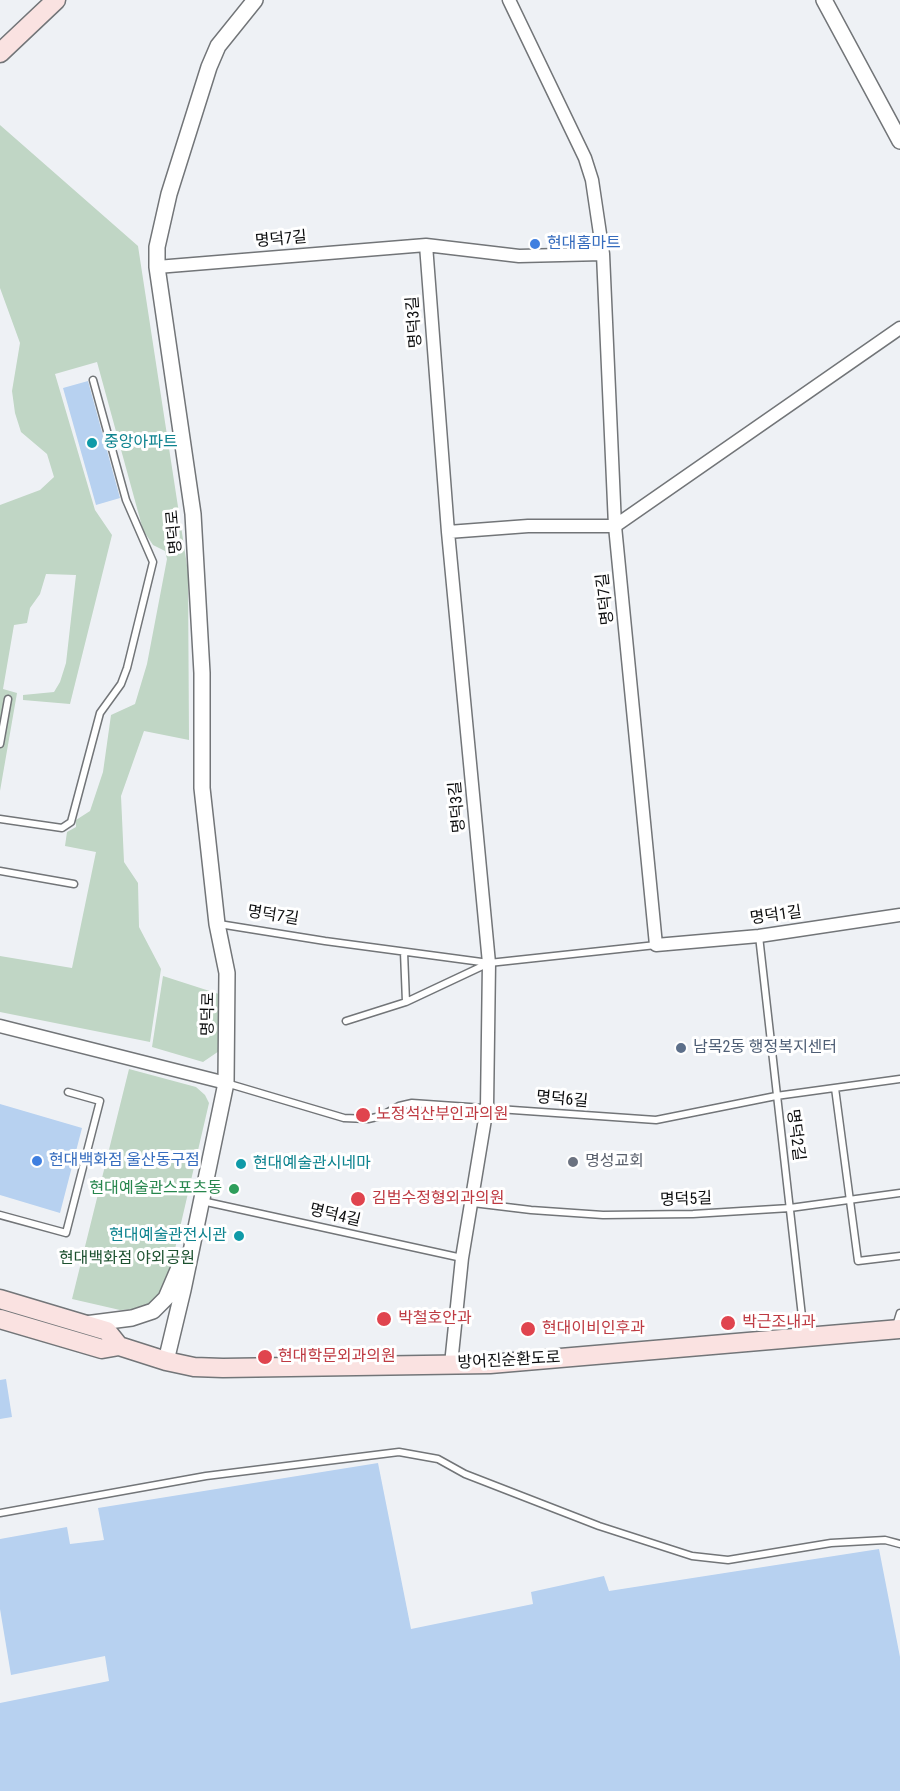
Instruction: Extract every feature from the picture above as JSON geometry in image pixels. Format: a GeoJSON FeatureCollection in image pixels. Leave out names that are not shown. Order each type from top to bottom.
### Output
{"type":"FeatureCollection","features":[{"type":"Feature","properties":{"kind":"main road"},"geometry":{"type":"LineString","coordinates":[[0,53],[56,0]]}},
{"type":"Feature","properties":{"kind":"main road","name":"방어진순환도로"},"geometry":{"type":"LineString","coordinates":[[0,1299],[107,1331],[119,1346]]}},
{"type":"Feature","properties":{"kind":"main road","name":"방어진순환도로"},"geometry":{"type":"LineString","coordinates":[[0,1319],[102,1349],[119,1346],[165,1360],[194,1366],[223,1368],[490,1364],[805,1338],[898,1324]]}},
{"type":"Feature","properties":{"kind":"street","name":"명덕로"},"geometry":{"type":"LineString","coordinates":[[165,1360],[191,1252],[226,1083],[227,973],[217,924],[202,788],[202,672],[193,514],[157,267],[157,247],[170,194],[209,67],[218,46],[255,0]]}},
{"type":"Feature","properties":{"kind":"street"},"geometry":{"type":"LineString","coordinates":[[508,0],[585,158],[592,180],[603,254]]}},
{"type":"Feature","properties":{"kind":"street"},"geometry":{"type":"LineString","coordinates":[[824,0],[900,141]]}},
{"type":"Feature","properties":{"kind":"street","name":"명덕7길"},"geometry":{"type":"LineString","coordinates":[[157,267],[426,245],[519,256],[603,254],[615,526],[656,945]]}},
{"type":"Feature","properties":{"kind":"street","name":"명덕3길"},"geometry":{"type":"LineString","coordinates":[[426,245],[448,532],[489,963],[488,1107],[462,1258],[451,1364]]}},
{"type":"Feature","properties":{"kind":"street"},"geometry":{"type":"LineString","coordinates":[[448,532],[528,526],[615,526],[900,328]]}},
{"type":"Feature","properties":{"kind":"street","name":"명덕1길"},"geometry":{"type":"LineString","coordinates":[[656,945],[759,936],[900,915]]}},
{"type":"Feature","properties":{"kind":"street"},"geometry":{"type":"LineString","coordinates":[[0,1026],[226,1083]]}},
{"type":"Feature","properties":{"kind":"street"},"geometry":{"type":"LineString","coordinates":[[83,1324],[132,1318],[153,1311],[166,1298],[178,1270],[191,1252]]}},
{"type":"Feature","properties":{"kind":"lane"},"geometry":{"type":"LineString","coordinates":[[0,819],[62,828],[71,822],[100,713],[121,684],[127,668],[153,562],[126,500],[93,380]]}},
{"type":"Feature","properties":{"kind":"lane"},"geometry":{"type":"LineString","coordinates":[[0,744],[8,699]]}},
{"type":"Feature","properties":{"kind":"lane"},"geometry":{"type":"LineString","coordinates":[[0,871],[74,884]]}},
{"type":"Feature","properties":{"kind":"lane","name":"명덕7길"},"geometry":{"type":"LineString","coordinates":[[217,924],[489,963],[656,945]]}},
{"type":"Feature","properties":{"kind":"lane","name":"명덕2길"},"geometry":{"type":"LineString","coordinates":[[759,936],[805,1338]]}},
{"type":"Feature","properties":{"kind":"lane"},"geometry":{"type":"LineString","coordinates":[[404,952],[406,1002]]}},
{"type":"Feature","properties":{"kind":"lane"},"geometry":{"type":"LineString","coordinates":[[346,1021],[406,1002],[489,963]]}},
{"type":"Feature","properties":{"kind":"lane","name":"명덕6길"},"geometry":{"type":"LineString","coordinates":[[226,1083],[344,1118],[368,1119],[412,1103],[656,1119],[776,1096],[900,1079]]}},
{"type":"Feature","properties":{"kind":"lane"},"geometry":{"type":"LineString","coordinates":[[836,1088],[858,1261],[900,1256]]}},
{"type":"Feature","properties":{"kind":"lane"},"geometry":{"type":"LineString","coordinates":[[0,1215],[66,1233],[100,1101],[68,1092]]}},
{"type":"Feature","properties":{"kind":"lane","name":"명덕5길"},"geometry":{"type":"LineString","coordinates":[[473,1203],[603,1215],[693,1215],[790,1208],[900,1193]]}},
{"type":"Feature","properties":{"kind":"lane","name":"명덕4길"},"geometry":{"type":"LineString","coordinates":[[202,1200],[462,1258]]}},
{"type":"Feature","properties":{"kind":"lane"},"geometry":{"type":"LineString","coordinates":[[0,1514],[206,1476],[399,1452],[438,1459],[465,1474],[599,1526],[692,1556],[728,1560],[831,1543],[885,1540],[900,1544]]}},
{"type":"Feature","properties":{"kind":"green space"},"geometry":{"type":"Polygon","coordinates":[[[0,125],[138,246],[188,572],[189,740],[144,731],[121,796],[124,862],[138,883],[139,927],[161,969],[150,1042],[0,1012],[0,956],[72,968],[96,852],[65,846],[67,832],[76,827],[76,820],[90,811],[103,772],[111,715],[135,704],[147,664],[167,559],[165,551],[153,545],[143,530],[97,362],[55,374],[95,510],[112,535],[70,704],[23,700],[23,695],[54,692],[60,682],[66,663],[76,575],[46,574],[40,594],[30,608],[27,623],[14,625],[3,689],[17,693],[0,791],[0,505],[40,490],[54,477],[47,454],[21,432],[15,413],[12,391],[20,343],[0,288],[0,125]]]}},
{"type":"Feature","properties":{"kind":"green space"},"geometry":{"type":"Polygon","coordinates":[[[163,976],[222,995],[222,1049],[203,1062],[152,1047],[163,976]]]}},
{"type":"Feature","properties":{"kind":"green space","name":"현대백화점 야외공원"},"geometry":{"type":"Polygon","coordinates":[[[129,1069],[196,1087],[205,1095],[209,1103],[165,1292],[156,1301],[140,1309],[120,1310],[72,1299],[129,1069]]]}},
{"type":"Feature","properties":{"kind":"building","name":"중앙아파트"},"geometry":{"type":"Polygon","coordinates":[[[88,381],[120,498],[96,505],[63,388],[88,381]]]}},
{"type":"Feature","properties":{"kind":"building","name":"현대백화점 울산동구점"},"geometry":{"type":"Polygon","coordinates":[[[0,1104],[82,1128],[60,1213],[0,1195],[0,1104]]]}},
{"type":"Feature","properties":{"kind":"building"},"geometry":{"type":"Polygon","coordinates":[[[6,1379],[12,1417],[0,1419],[0,1380],[6,1379]]]}},
{"type":"Feature","properties":{"kind":"building"},"geometry":{"type":"Polygon","coordinates":[[[378,1463],[411,1629],[533,1604],[531,1592],[604,1576],[609,1591],[879,1549],[900,1657],[900,1791],[0,1791],[0,1703],[109,1681],[105,1656],[11,1675],[0,1609],[0,1539],[67,1527],[70,1544],[104,1540],[98,1508],[378,1463]]]}},
{"type":"Feature","properties":{"kind":"place","name":"현대홈마트"},"geometry":{"type":"Point","coordinates":[535,244]}},
{"type":"Feature","properties":{"kind":"place","name":"중앙아파트"},"geometry":{"type":"Point","coordinates":[92,443]}},
{"type":"Feature","properties":{"kind":"place","name":"남목2동 행정복지센터"},"geometry":{"type":"Point","coordinates":[681,1048]}},
{"type":"Feature","properties":{"kind":"place","name":"노정석산부인과의원"},"geometry":{"type":"Point","coordinates":[363,1115]}},
{"type":"Feature","properties":{"kind":"place","name":"현대백화점 울산동구점"},"geometry":{"type":"Point","coordinates":[37,1161]}},
{"type":"Feature","properties":{"kind":"place","name":"명성교회"},"geometry":{"type":"Point","coordinates":[573,1162]}},
{"type":"Feature","properties":{"kind":"place","name":"현대예술관시네마"},"geometry":{"type":"Point","coordinates":[241,1164]}},
{"type":"Feature","properties":{"kind":"place","name":"현대예술관스포츠동"},"geometry":{"type":"Point","coordinates":[234,1189]}},
{"type":"Feature","properties":{"kind":"place","name":"김범수정형외과의원"},"geometry":{"type":"Point","coordinates":[358,1199]}},
{"type":"Feature","properties":{"kind":"place","name":"현대예술관전시관"},"geometry":{"type":"Point","coordinates":[239,1236]}},
{"type":"Feature","properties":{"kind":"place","name":"박철호안과"},"geometry":{"type":"Point","coordinates":[384,1319]}},
{"type":"Feature","properties":{"kind":"place","name":"박근조내과"},"geometry":{"type":"Point","coordinates":[728,1323]}},
{"type":"Feature","properties":{"kind":"place","name":"현대이비인후과"},"geometry":{"type":"Point","coordinates":[528,1329]}},
{"type":"Feature","properties":{"kind":"place","name":"현대학문외과의원"},"geometry":{"type":"Point","coordinates":[265,1357]}}]}
